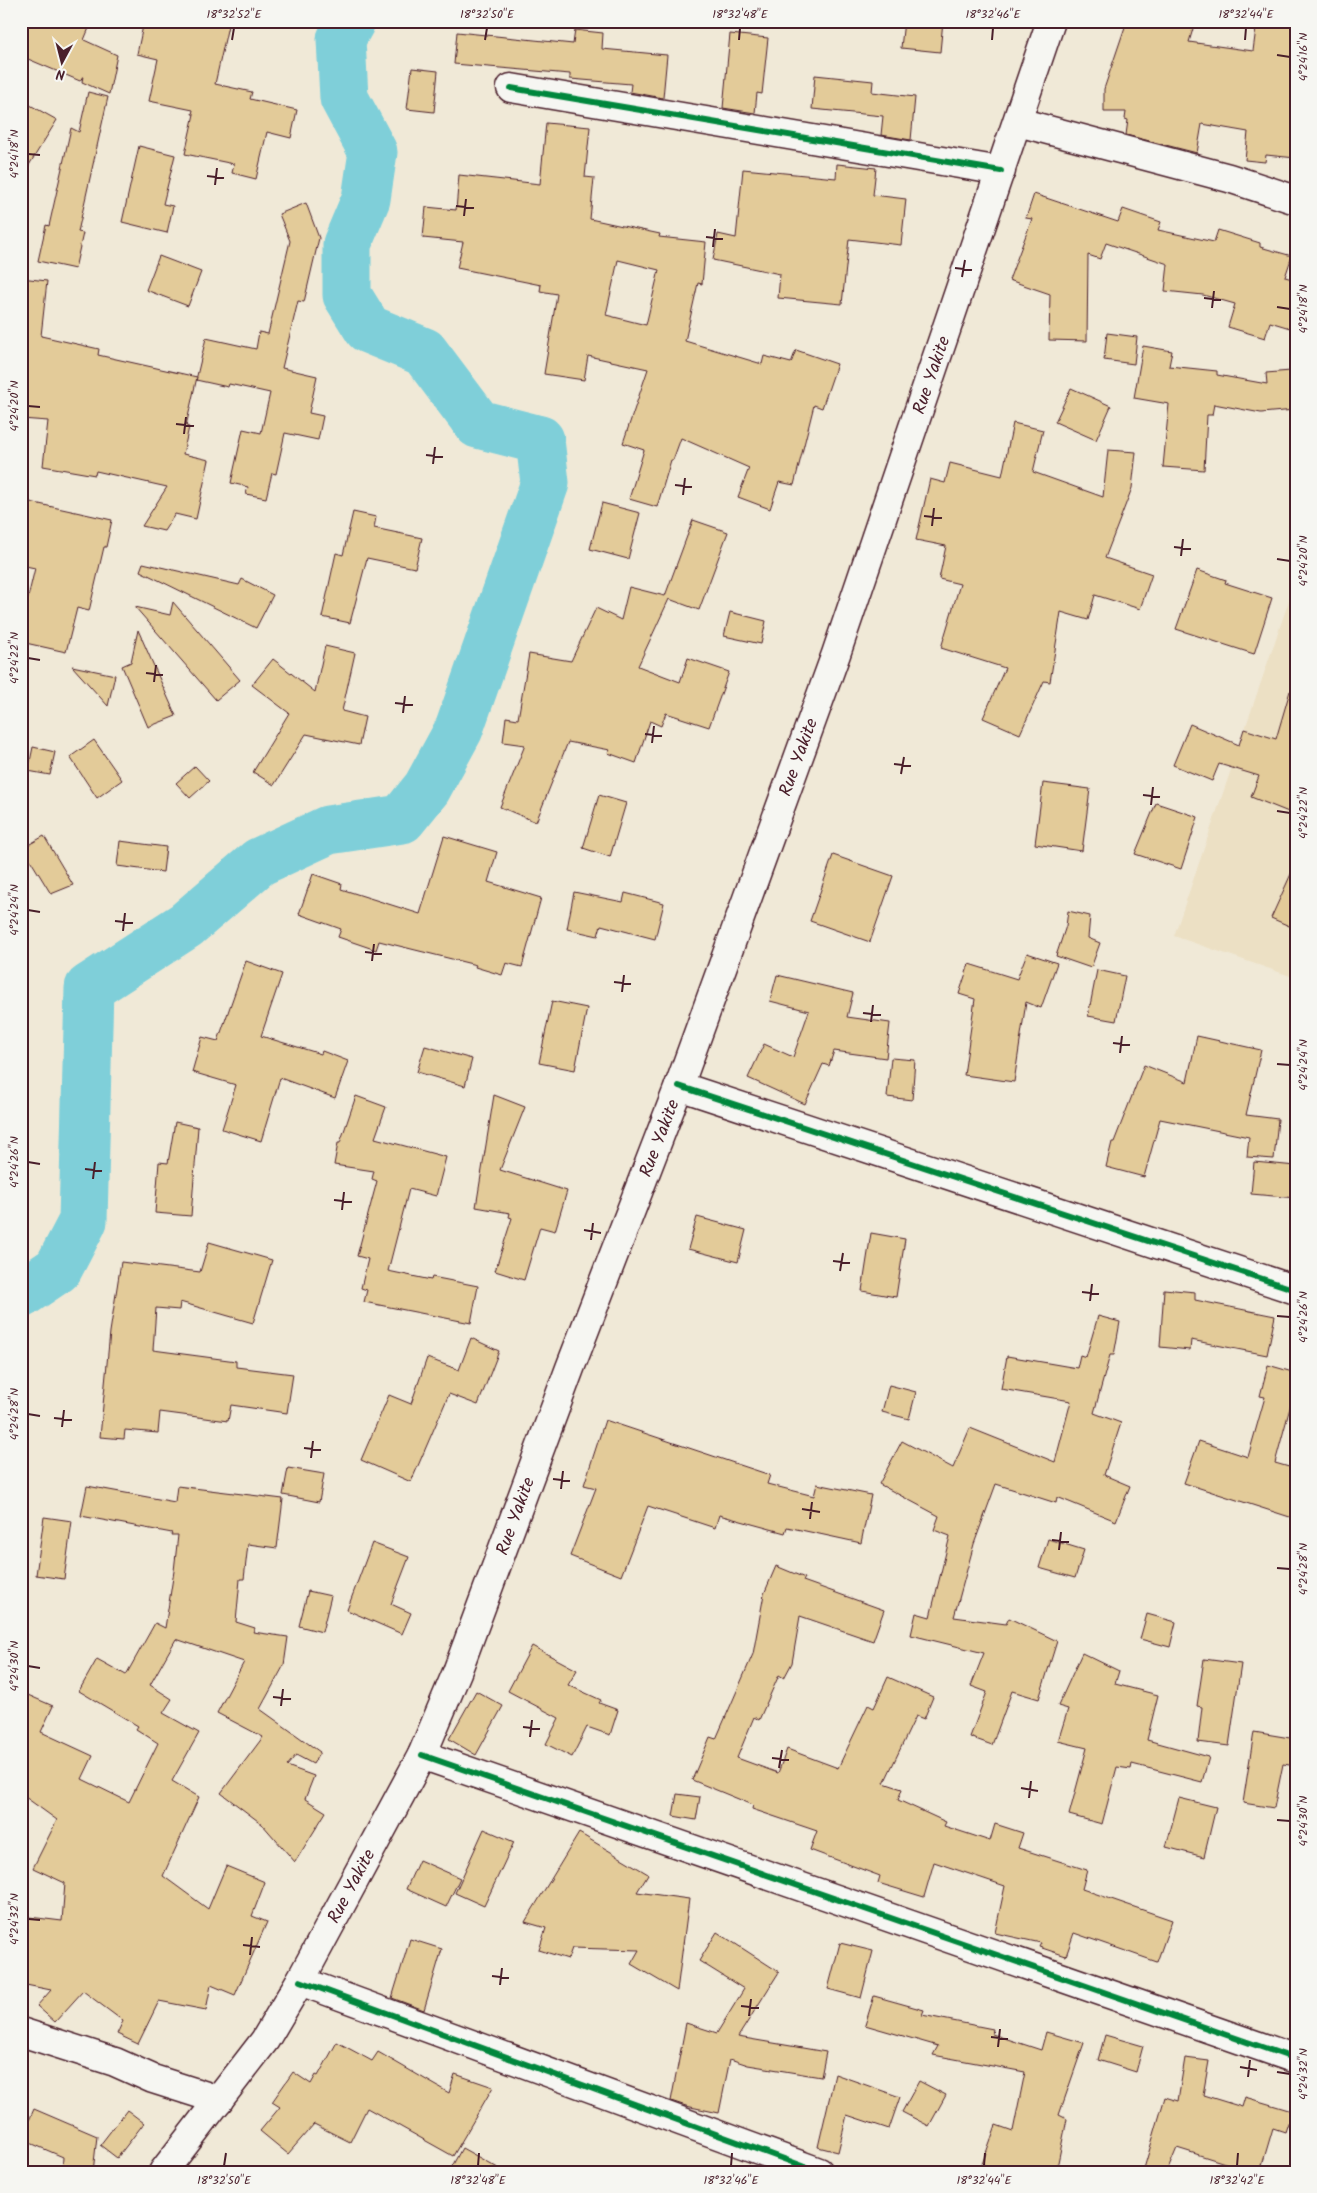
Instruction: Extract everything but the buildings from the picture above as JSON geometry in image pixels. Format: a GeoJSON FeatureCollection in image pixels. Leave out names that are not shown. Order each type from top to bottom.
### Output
{"type":"FeatureCollection","features":[{"type":"Feature","properties":{"kind":"street","name":"Rue Yakite"},"geometry":{"type":"LineString","coordinates":[[163,2172],[265,2040],[300,1981],[422,1755],[457,1672],[570,1368],[679,1086],[836,654],[1051,21]]}},
{"type":"Feature","properties":{"kind":"street"},"geometry":{"type":"LineString","coordinates":[[511,88],[1001,171]]}},
{"type":"Feature","properties":{"kind":"street"},"geometry":{"type":"LineString","coordinates":[[1018,122],[1229,178],[1296,200]]}},
{"type":"Feature","properties":{"kind":"street"},"geometry":{"type":"LineString","coordinates":[[679,1086],[1296,1290]]}},
{"type":"Feature","properties":{"kind":"street"},"geometry":{"type":"LineString","coordinates":[[422,1755],[1296,2059]]}},
{"type":"Feature","properties":{"kind":"street"},"geometry":{"type":"LineString","coordinates":[[300,1981],[820,2172]]}},
{"type":"Feature","properties":{"kind":"street"},"geometry":{"type":"LineString","coordinates":[[21,2032],[115,2062],[153,2079],[219,2100]]}},
{"type":"Feature","properties":{"kind":"shaded area"},"geometry":{"type":"Polygon","coordinates":[[[1296,580],[1296,978],[1174,936],[1296,580]]]}},
{"type":"Feature","properties":{"kind":"waterway"},"geometry":{"type":"LineString","coordinates":[[21,1294],[58,1269],[83,1221],[89,988],[186,925],[259,862],[328,830],[402,819],[427,788],[459,729],[545,483],[540,440],[478,424],[424,352],[368,329],[347,295],[347,244],[366,199],[373,152],[344,98],[341,39],[351,21]]}},
{"type":"Feature","properties":{"kind":"cycle path"},"geometry":{"type":"LineString","coordinates":[[511,88],[1001,171]]}},
{"type":"Feature","properties":{"kind":"cycle path"},"geometry":{"type":"LineString","coordinates":[[679,1086],[1296,1290]]}},
{"type":"Feature","properties":{"kind":"cycle path"},"geometry":{"type":"LineString","coordinates":[[422,1755],[1296,2059]]}},
{"type":"Feature","properties":{"kind":"cycle path"},"geometry":{"type":"LineString","coordinates":[[300,1981],[819,2172]]}}]}
